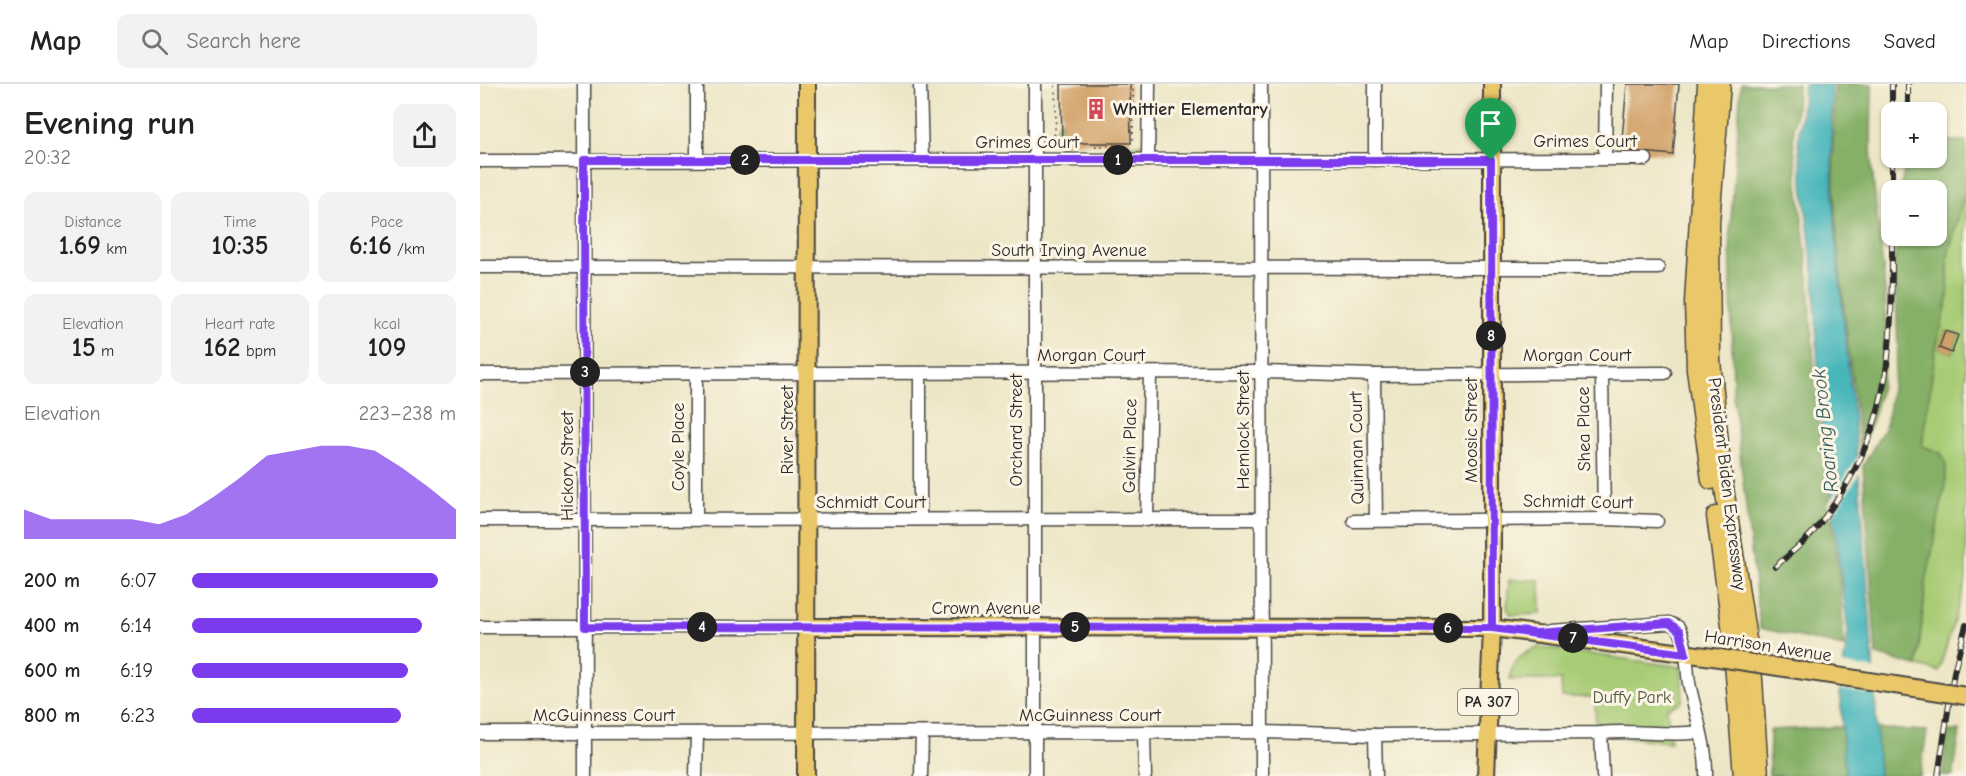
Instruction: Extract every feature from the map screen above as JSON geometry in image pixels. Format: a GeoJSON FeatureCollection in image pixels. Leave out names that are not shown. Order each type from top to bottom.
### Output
{"type":"FeatureCollection","features":[{"type":"Feature","properties":{"kind":"highway","name":"President Biden Expressway"},"geometry":{"type":"LineString","coordinates":[[1707,84],[1695,250],[1695,346],[1704,438],[1731,626],[1743,776]]}},
{"type":"Feature","properties":{"kind":"highway","name":"President Biden Expressway"},"geometry":{"type":"LineString","coordinates":[[1721,84],[1710,222],[1712,360],[1722,474],[1753,679],[1758,776]]}},
{"type":"Feature","properties":{"kind":"main road","name":"River Street"},"geometry":{"type":"LineString","coordinates":[[806,776],[807,84]]}},
{"type":"Feature","properties":{"kind":"main road","name":"Moosic Street"},"geometry":{"type":"LineString","coordinates":[[1486,776],[1492,628],[1490,519],[1492,84]]}},
{"type":"Feature","properties":{"kind":"main road","name":"Crown Avenue"},"geometry":{"type":"LineString","coordinates":[[806,627],[1492,628]]}},
{"type":"Feature","properties":{"kind":"main road","name":"Harrison Avenue"},"geometry":{"type":"LineString","coordinates":[[1492,628],[1713,657],[1966,696]]}},
{"type":"Feature","properties":{"kind":"street","name":"Hickory Street"},"geometry":{"type":"LineString","coordinates":[[584,84],[585,776]]}},
{"type":"Feature","properties":{"kind":"street"},"geometry":{"type":"LineString","coordinates":[[697,84],[697,160]]}},
{"type":"Feature","properties":{"kind":"street"},"geometry":{"type":"LineString","coordinates":[[920,84],[922,160]]}},
{"type":"Feature","properties":{"kind":"street","name":"Orchard Street"},"geometry":{"type":"LineString","coordinates":[[1035,84],[1035,776]]}},
{"type":"Feature","properties":{"kind":"street"},"geometry":{"type":"LineString","coordinates":[[1148,160],[1149,84]]}},
{"type":"Feature","properties":{"kind":"street","name":"Hemlock Street"},"geometry":{"type":"LineString","coordinates":[[1261,84],[1262,776]]}},
{"type":"Feature","properties":{"kind":"street"},"geometry":{"type":"LineString","coordinates":[[1375,84],[1375,160]]}},
{"type":"Feature","properties":{"kind":"street"},"geometry":{"type":"LineString","coordinates":[[1605,158],[1606,84]]}},
{"type":"Feature","properties":{"kind":"street","name":"Grimes Court"},"geometry":{"type":"LineString","coordinates":[[480,161],[1646,159]]}},
{"type":"Feature","properties":{"kind":"street","name":"South Irving Avenue"},"geometry":{"type":"LineString","coordinates":[[480,267],[1491,266],[1658,268]]}},
{"type":"Feature","properties":{"kind":"street"},"geometry":{"type":"LineString","coordinates":[[920,373],[920,519]]}},
{"type":"Feature","properties":{"kind":"street","name":"Morgan Court"},"geometry":{"type":"LineString","coordinates":[[480,374],[1665,373]]}},
{"type":"Feature","properties":{"kind":"street","name":"Coyle Place"},"geometry":{"type":"LineString","coordinates":[[696,374],[696,519]]}},
{"type":"Feature","properties":{"kind":"street","name":"Galvin Place"},"geometry":{"type":"LineString","coordinates":[[1147,520],[1150,374]]}},
{"type":"Feature","properties":{"kind":"street","name":"Shea Place"},"geometry":{"type":"LineString","coordinates":[[1602,374],[1604,519]]}},
{"type":"Feature","properties":{"kind":"street","name":"Quinnan Court"},"geometry":{"type":"LineString","coordinates":[[1374,375],[1376,519]]}},
{"type":"Feature","properties":{"kind":"street","name":"Schmidt Court"},"geometry":{"type":"LineString","coordinates":[[480,520],[1262,519]]}},
{"type":"Feature","properties":{"kind":"street","name":"Schmidt Court"},"geometry":{"type":"LineString","coordinates":[[1354,521],[1376,519],[1604,519],[1657,521]]}},
{"type":"Feature","properties":{"kind":"street"},"geometry":{"type":"LineString","coordinates":[[1536,633],[1669,623],[1680,631],[1699,732],[1705,752],[1706,776]]}},
{"type":"Feature","properties":{"kind":"street","name":"Crown Avenue"},"geometry":{"type":"LineString","coordinates":[[480,627],[806,627]]}},
{"type":"Feature","properties":{"kind":"street","name":"McGuinness Court"},"geometry":{"type":"LineString","coordinates":[[480,733],[1144,734],[1262,732],[1375,735],[1622,731],[1679,735],[1699,732]]}},
{"type":"Feature","properties":{"kind":"street"},"geometry":{"type":"LineString","coordinates":[[696,776],[697,733]]}},
{"type":"Feature","properties":{"kind":"street"},"geometry":{"type":"LineString","coordinates":[[921,776],[922,733]]}},
{"type":"Feature","properties":{"kind":"street"},"geometry":{"type":"LineString","coordinates":[[1601,733],[1603,776]]}},
{"type":"Feature","properties":{"kind":"street"},"geometry":{"type":"LineString","coordinates":[[1144,734],[1145,776]]}},
{"type":"Feature","properties":{"kind":"street"},"geometry":{"type":"LineString","coordinates":[[1375,735],[1376,776]]}},
{"type":"Feature","properties":{"kind":"path"},"geometry":{"type":"LineString","coordinates":[[1052,152],[1056,119],[1055,84]]}},
{"type":"Feature","properties":{"kind":"path"},"geometry":{"type":"LineString","coordinates":[[1133,84],[1133,143]]}},
{"type":"Feature","properties":{"kind":"path"},"geometry":{"type":"LineString","coordinates":[[1095,146],[1116,145]]}},
{"type":"Feature","properties":{"kind":"green space"},"geometry":{"type":"Polygon","coordinates":[[[1741,84],[1798,84],[1793,140],[1809,281],[1816,401],[1840,583],[1844,647],[1760,628],[1733,394],[1730,232],[1741,84]]]}},
{"type":"Feature","properties":{"kind":"green space"},"geometry":{"type":"Polygon","coordinates":[[[1835,84],[1872,84],[1871,156],[1884,274],[1886,344],[1882,379],[1874,414],[1860,449],[1836,221],[1833,129],[1835,84]]]}},
{"type":"Feature","properties":{"kind":"green space"},"geometry":{"type":"Polygon","coordinates":[[[1061,121],[1064,149],[1057,149],[1055,130],[1061,121]]]}},
{"type":"Feature","properties":{"kind":"green space"},"geometry":{"type":"Polygon","coordinates":[[[1947,141],[1966,141],[1966,189],[1948,255],[1948,299],[1936,346],[1922,446],[1941,453],[1946,465],[1946,479],[1926,583],[1917,666],[1876,655],[1863,466],[1886,425],[1898,349],[1896,246],[1947,246],[1947,180],[1902,180],[1905,168],[1947,168],[1947,141]]]}},
{"type":"Feature","properties":{"kind":"green space"},"geometry":{"type":"Polygon","coordinates":[[[1146,142],[1143,152],[1136,156],[1113,155],[1112,147],[1117,147],[1117,145],[1132,146],[1146,142]]]}},
{"type":"Feature","properties":{"kind":"green space"},"geometry":{"type":"Polygon","coordinates":[[[1966,189],[1966,581],[1939,671],[1917,666],[1926,583],[1933,450],[1922,446],[1936,346],[1948,299],[1948,255],[1966,189]],[[1945,331],[1939,348],[1952,353],[1959,334],[1945,331]]]}},
{"type":"Feature","properties":{"kind":"green space"},"geometry":{"type":"Polygon","coordinates":[[[1509,580],[1540,580],[1541,614],[1511,615],[1507,608],[1509,580]]]}},
{"type":"Feature","properties":{"kind":"green space","name":"Duffy Park"},"geometry":{"type":"Polygon","coordinates":[[[1540,647],[1681,667],[1683,699],[1681,703],[1667,708],[1670,742],[1596,734],[1595,697],[1562,697],[1561,680],[1510,680],[1515,663],[1540,647]]]}},
{"type":"Feature","properties":{"kind":"green space"},"geometry":{"type":"Polygon","coordinates":[[[1839,727],[1927,731],[1920,776],[1769,776],[1770,730],[1839,727]]]}},
{"type":"Feature","properties":{"kind":"green space"},"geometry":{"type":"Polygon","coordinates":[[[1947,731],[1960,731],[1953,776],[1942,776],[1947,731]]]}},
{"type":"Feature","properties":{"kind":"water","name":"Roaring Brook"},"geometry":{"type":"Polygon","coordinates":[[[1804,84],[1832,84],[1834,207],[1865,547],[1879,776],[1845,776],[1840,690],[1848,632],[1819,399],[1814,277],[1798,142],[1804,84]]]}},
{"type":"Feature","properties":{"kind":"pier"},"geometry":{"type":"Polygon","coordinates":[[[1860,454],[1861,471],[1831,518],[1828,504],[1860,454]]]}},
{"type":"Feature","properties":{"kind":"pier"},"geometry":{"type":"Polygon","coordinates":[[[1840,664],[1878,670],[1878,695],[1837,689],[1840,664]]]}},
{"type":"Feature","properties":{"kind":"building","name":"Whittier Elementary"},"geometry":{"type":"Polygon","coordinates":[[[1061,84],[1130,84],[1131,143],[1062,143],[1061,84]]]}},
{"type":"Feature","properties":{"kind":"building"},"geometry":{"type":"Polygon","coordinates":[[[1627,84],[1679,84],[1673,155],[1621,150],[1627,84]]]}},
{"type":"Feature","properties":{"kind":"building"},"geometry":{"type":"Polygon","coordinates":[[[1945,331],[1958,335],[1952,353],[1939,348],[1945,331]]]}},
{"type":"Feature","properties":{"kind":"railway"},"geometry":{"type":"LineString","coordinates":[[1892,84],[1892,102]]}},
{"type":"Feature","properties":{"kind":"railway"},"geometry":{"type":"LineString","coordinates":[[1908,84],[1908,102]]}},
{"type":"Feature","properties":{"kind":"railway"},"geometry":{"type":"LineString","coordinates":[[1892,168],[1892,180]]}},
{"type":"Feature","properties":{"kind":"railway"},"geometry":{"type":"LineString","coordinates":[[1775,567],[1814,532],[1843,491],[1861,456],[1874,422],[1883,388],[1888,353],[1892,246]]}},
{"type":"Feature","properties":{"kind":"railway"},"geometry":{"type":"LineString","coordinates":[[1938,776],[1954,672],[1966,625]]}},
{"type":"Feature","properties":{"kind":"place","name":"Whittier Elementary"},"geometry":{"type":"Point","coordinates":[1096,109]}},
{"type":"Feature","properties":{"kind":"route"},"geometry":{"type":"LineString","coordinates":[[1491,160],[584,160],[585,627],[1492,628],[1536,633],[1669,623],[1678,627],[1686,654],[1492,628],[1491,160]]}}]}
